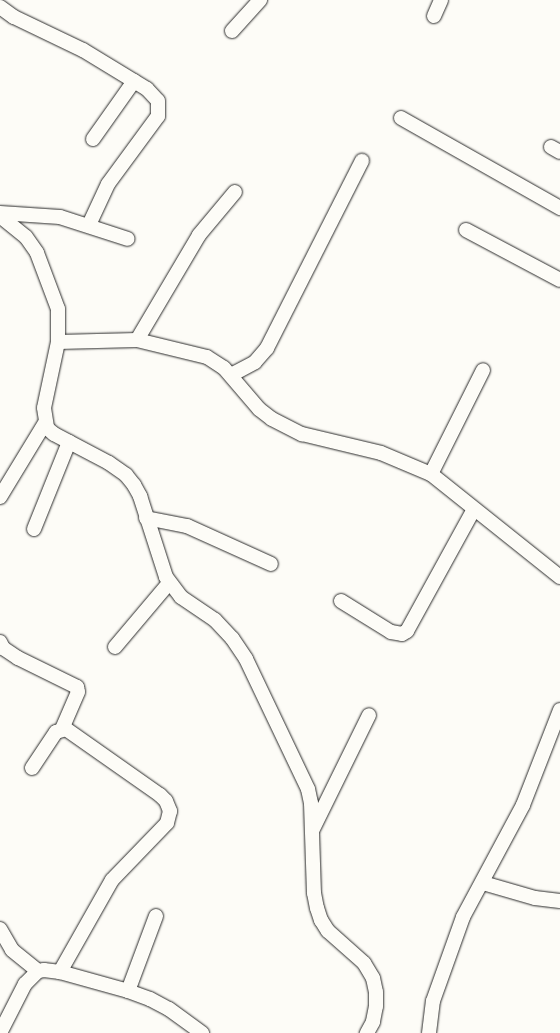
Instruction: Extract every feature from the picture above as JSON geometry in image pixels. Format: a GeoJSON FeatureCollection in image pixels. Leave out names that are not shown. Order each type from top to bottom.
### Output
{"type":"FeatureCollection","features":[{"type":"Feature","properties":{"kind":"street"},"geometry":{"type":"LineString","coordinates":[[232,31],[260,0]]}},
{"type":"Feature","properties":{"kind":"street"},"geometry":{"type":"LineString","coordinates":[[434,16],[442,0]]}},
{"type":"Feature","properties":{"kind":"street"},"geometry":{"type":"LineString","coordinates":[[0,7],[14,17],[83,50],[147,89],[158,100],[158,116],[108,184],[89,225]]}},
{"type":"Feature","properties":{"kind":"street"},"geometry":{"type":"LineString","coordinates":[[93,139],[134,81]]}},
{"type":"Feature","properties":{"kind":"street"},"geometry":{"type":"LineString","coordinates":[[401,118],[560,208]]}},
{"type":"Feature","properties":{"kind":"street"},"geometry":{"type":"LineString","coordinates":[[231,375],[255,362],[268,348],[362,161]]}},
{"type":"Feature","properties":{"kind":"street"},"geometry":{"type":"LineString","coordinates":[[137,340],[199,235],[235,192]]}},
{"type":"Feature","properties":{"kind":"street"},"geometry":{"type":"LineString","coordinates":[[0,215],[60,217],[128,239]]}},
{"type":"Feature","properties":{"kind":"street"},"geometry":{"type":"LineString","coordinates":[[0,215],[26,237],[37,253],[58,308],[58,342],[44,408],[45,423],[50,432],[109,462],[126,475],[140,496],[160,564],[169,583],[182,597],[215,620],[232,638],[246,659],[308,789],[311,803],[314,893],[321,920],[328,931],[364,963],[372,978],[376,992],[376,1006],[373,1022],[368,1033]]}},
{"type":"Feature","properties":{"kind":"street"},"geometry":{"type":"LineString","coordinates":[[466,230],[560,280]]}},
{"type":"Feature","properties":{"kind":"street"},"geometry":{"type":"LineString","coordinates":[[58,342],[137,340],[216,360],[259,409],[286,427],[302,434],[381,453],[431,474],[560,577]]}},
{"type":"Feature","properties":{"kind":"street"},"geometry":{"type":"LineString","coordinates":[[431,474],[483,370]]}},
{"type":"Feature","properties":{"kind":"street"},"geometry":{"type":"LineString","coordinates":[[0,497],[45,423]]}},
{"type":"Feature","properties":{"kind":"street"},"geometry":{"type":"LineString","coordinates":[[34,529],[69,442]]}},
{"type":"Feature","properties":{"kind":"street"},"geometry":{"type":"LineString","coordinates":[[341,601],[391,632],[402,634],[407,631],[474,509]]}},
{"type":"Feature","properties":{"kind":"street"},"geometry":{"type":"LineString","coordinates":[[146,518],[187,526],[271,564]]}},
{"type":"Feature","properties":{"kind":"street"},"geometry":{"type":"LineString","coordinates":[[115,647],[169,583]]}},
{"type":"Feature","properties":{"kind":"street"},"geometry":{"type":"LineString","coordinates":[[0,642],[3,648],[18,658],[77,687],[78,692],[62,729]]}},
{"type":"Feature","properties":{"kind":"street"},"geometry":{"type":"LineString","coordinates":[[429,1033],[433,1001],[463,917],[483,882],[554,742],[560,710]]}},
{"type":"Feature","properties":{"kind":"street"},"geometry":{"type":"LineString","coordinates":[[312,832],[369,715]]}},
{"type":"Feature","properties":{"kind":"street"},"geometry":{"type":"LineString","coordinates":[[32,768],[56,732],[62,729],[71,731],[160,795],[168,804],[170,816],[159,832],[119,870],[60,972]]}},
{"type":"Feature","properties":{"kind":"street"},"geometry":{"type":"LineString","coordinates":[[483,882],[535,898],[560,900]]}},
{"type":"Feature","properties":{"kind":"street"},"geometry":{"type":"LineString","coordinates":[[128,990],[156,916]]}},
{"type":"Feature","properties":{"kind":"street"},"geometry":{"type":"LineString","coordinates":[[0,929],[12,950],[38,971],[60,972],[128,990],[169,1009],[202,1033]]}},
{"type":"Feature","properties":{"kind":"street"},"geometry":{"type":"LineString","coordinates":[[0,1033],[25,984],[38,971]]}}]}
